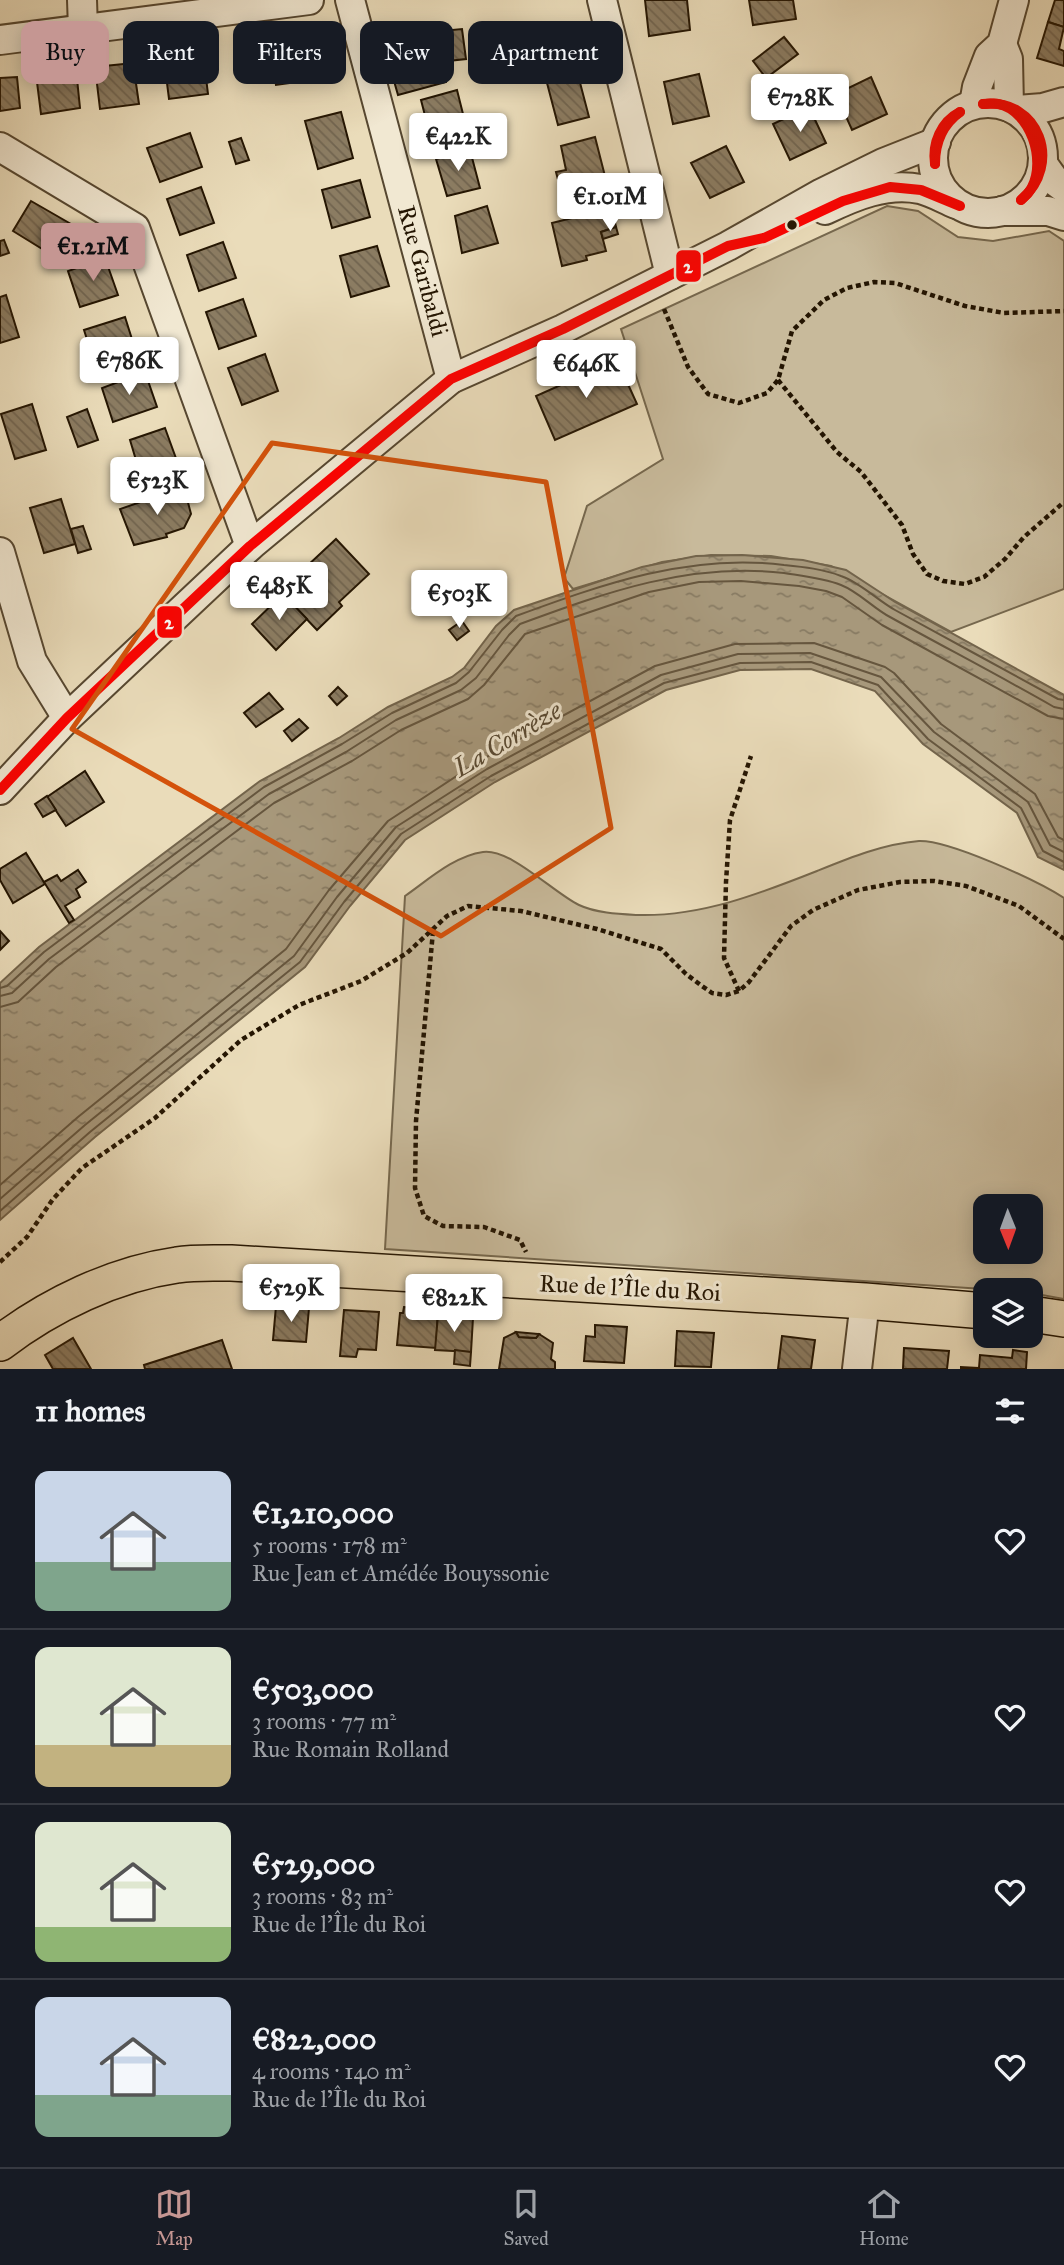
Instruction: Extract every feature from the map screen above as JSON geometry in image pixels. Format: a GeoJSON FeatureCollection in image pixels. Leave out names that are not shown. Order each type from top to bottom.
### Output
{"type":"FeatureCollection","features":[{"type":"Feature","properties":{"kind":"main road","name":"Rue de l'Île du Roi"},"geometry":{"type":"LineString","coordinates":[[0,1343],[56,1306],[129,1276],[177,1265],[231,1263],[865,1301],[973,1310]]}},
{"type":"Feature","properties":{"kind":"main road"},"geometry":{"type":"LineString","coordinates":[[1043,1316],[1064,1319]]}},
{"type":"Feature","properties":{"kind":"street"},"geometry":{"type":"LineString","coordinates":[[82,0],[83,21]]}},
{"type":"Feature","properties":{"kind":"street"},"geometry":{"type":"LineString","coordinates":[[109,26],[309,0]]}},
{"type":"Feature","properties":{"kind":"street","name":"Rue Garibaldi"},"geometry":{"type":"LineString","coordinates":[[350,0],[452,379]]}},
{"type":"Feature","properties":{"kind":"street"},"geometry":{"type":"LineString","coordinates":[[602,0],[670,275]]}},
{"type":"Feature","properties":{"kind":"street"},"geometry":{"type":"LineString","coordinates":[[974,104],[977,87],[989,57],[1002,44],[1014,0]]}},
{"type":"Feature","properties":{"kind":"street"},"geometry":{"type":"LineString","coordinates":[[0,40],[21,37]]}},
{"type":"Feature","properties":{"kind":"street"},"geometry":{"type":"LineString","coordinates":[[1002,44],[1007,59],[1012,108],[1032,124],[1042,143],[1043,159],[1036,186],[1022,201],[1002,211]]}},
{"type":"Feature","properties":{"kind":"street"},"geometry":{"type":"LineString","coordinates":[[960,206],[945,192],[935,172],[936,142],[940,130],[954,114],[974,104],[995,103],[1012,108],[1043,108],[1064,102]]}},
{"type":"Feature","properties":{"kind":"street"},"geometry":{"type":"LineString","coordinates":[[1043,159],[1064,131]]}},
{"type":"Feature","properties":{"kind":"street"},"geometry":{"type":"LineString","coordinates":[[0,790],[67,718],[250,546],[452,379],[563,329],[728,246],[822,193],[883,163],[936,142]]}},
{"type":"Feature","properties":{"kind":"street"},"geometry":{"type":"LineString","coordinates":[[0,147],[135,228],[250,546]]}},
{"type":"Feature","properties":{"kind":"street"},"geometry":{"type":"LineString","coordinates":[[1043,159],[1056,182],[1064,188]]}},
{"type":"Feature","properties":{"kind":"street"},"geometry":{"type":"LineString","coordinates":[[728,246],[764,238],[843,201],[890,187],[921,190],[981,213],[1048,211],[1064,216]]}},
{"type":"Feature","properties":{"kind":"street"},"geometry":{"type":"LineString","coordinates":[[0,552],[32,661],[67,718]]}},
{"type":"Feature","properties":{"kind":"street"},"geometry":{"type":"LineString","coordinates":[[857,1369],[865,1301]]}},
{"type":"Feature","properties":{"kind":"path"},"geometry":{"type":"LineString","coordinates":[[670,275],[663,310],[688,367],[708,394],[739,404],[768,393],[778,380],[792,331],[824,300],[847,288],[874,282],[895,283],[965,306],[991,311],[1064,311]]}},
{"type":"Feature","properties":{"kind":"path"},"geometry":{"type":"LineString","coordinates":[[778,380],[837,452],[861,472],[902,525],[914,554],[927,574],[943,581],[965,584],[984,576],[1064,502]]}},
{"type":"Feature","properties":{"kind":"path"},"geometry":{"type":"LineString","coordinates":[[739,991],[724,958],[726,882],[730,820],[751,756]]}},
{"type":"Feature","properties":{"kind":"path"},"geometry":{"type":"LineString","coordinates":[[0,1262],[27,1237],[53,1199],[82,1168],[155,1118],[242,1040],[299,1005],[360,981],[407,953],[447,916],[468,906],[521,911],[597,929],[661,949],[686,974],[712,993],[726,995],[739,991],[749,982],[791,926],[813,910],[858,890],[901,882],[934,881],[966,886],[1019,906],[1064,939]]}},
{"type":"Feature","properties":{"kind":"path"},"geometry":{"type":"LineString","coordinates":[[433,931],[416,1121],[415,1188],[424,1216],[443,1226],[484,1227],[520,1240],[529,1258],[528,1282]]}},
{"type":"Feature","properties":{"kind":"highlighted area"},"geometry":{"type":"Polygon","coordinates":[[[272,443],[546,482],[611,828],[441,936],[72,729],[272,443]]]}},
{"type":"Feature","properties":{"kind":"shaded area"},"geometry":{"type":"Polygon","coordinates":[[[887,206],[918,211],[958,237],[993,241],[1049,231],[1064,241],[1064,589],[951,632],[831,566],[771,556],[711,555],[662,562],[573,589],[564,578],[587,506],[663,459],[621,329],[887,206]]]}},
{"type":"Feature","properties":{"kind":"shaded area"},"geometry":{"type":"Polygon","coordinates":[[[919,841],[933,842],[1014,872],[1064,898],[1064,1299],[1043,1295],[1043,1278],[973,1278],[973,1288],[385,1249],[405,896],[452,863],[483,852],[506,857],[569,899],[593,910],[660,915],[706,908],[751,896],[879,848],[919,841]]]}},
{"type":"Feature","properties":{"kind":"water","name":"La Corrèze"},"geometry":{"type":"Polygon","coordinates":[[[742,555],[803,560],[846,570],[895,602],[1064,695],[1064,870],[1038,857],[1017,813],[923,744],[875,691],[811,669],[740,670],[666,690],[495,782],[405,840],[350,906],[305,967],[95,1137],[0,1220],[0,983],[39,947],[260,781],[339,738],[388,707],[452,677],[464,668],[496,626],[514,610],[642,567],[696,556],[742,555]]]}},
{"type":"Feature","properties":{"kind":"building"},"geometry":{"type":"Polygon","coordinates":[[[645,0],[687,0],[690,30],[649,36],[645,0]]]}},
{"type":"Feature","properties":{"kind":"building"},"geometry":{"type":"Polygon","coordinates":[[[749,0],[793,0],[796,19],[753,25],[749,0]]]}},
{"type":"Feature","properties":{"kind":"building"},"geometry":{"type":"Polygon","coordinates":[[[1055,0],[1064,0],[1064,27],[1048,22],[1055,0]]]}},
{"type":"Feature","properties":{"kind":"building"},"geometry":{"type":"Polygon","coordinates":[[[1048,22],[1064,27],[1059,49],[1064,51],[1064,66],[1037,58],[1048,22]]]}},
{"type":"Feature","properties":{"kind":"building"},"geometry":{"type":"Polygon","coordinates":[[[462,29],[466,59],[454,60],[454,30],[462,29]]]}},
{"type":"Feature","properties":{"kind":"building"},"geometry":{"type":"Polygon","coordinates":[[[784,37],[798,54],[766,78],[753,61],[784,37]]]}},
{"type":"Feature","properties":{"kind":"building"},"geometry":{"type":"Polygon","coordinates":[[[123,64],[123,84],[136,84],[139,104],[100,109],[97,84],[109,84],[109,66],[123,64]]]}},
{"type":"Feature","properties":{"kind":"building"},"geometry":{"type":"Polygon","coordinates":[[[699,74],[709,116],[673,124],[664,82],[699,74]]]}},
{"type":"Feature","properties":{"kind":"building"},"geometry":{"type":"Polygon","coordinates":[[[17,77],[20,108],[0,111],[0,78],[17,77]]]}},
{"type":"Feature","properties":{"kind":"building"},"geometry":{"type":"Polygon","coordinates":[[[871,77],[887,114],[852,130],[836,94],[871,77]]]}},
{"type":"Feature","properties":{"kind":"building"},"geometry":{"type":"Polygon","coordinates":[[[37,84],[78,84],[80,108],[41,114],[37,84]]]}},
{"type":"Feature","properties":{"kind":"building"},"geometry":{"type":"Polygon","coordinates":[[[167,84],[207,84],[208,94],[169,99],[167,84]]]}},
{"type":"Feature","properties":{"kind":"building"},"geometry":{"type":"Polygon","coordinates":[[[395,84],[439,84],[398,95],[395,84]]]}},
{"type":"Feature","properties":{"kind":"building"},"geometry":{"type":"Polygon","coordinates":[[[547,84],[580,84],[589,117],[558,125],[547,84]]]}},
{"type":"Feature","properties":{"kind":"building"},"geometry":{"type":"Polygon","coordinates":[[[457,90],[467,130],[431,139],[421,100],[457,90]]]}},
{"type":"Feature","properties":{"kind":"building"},"geometry":{"type":"Polygon","coordinates":[[[809,107],[826,143],[790,160],[773,124],[809,107]]]}},
{"type":"Feature","properties":{"kind":"building"},"geometry":{"type":"Polygon","coordinates":[[[341,112],[353,158],[318,169],[305,121],[341,112]]]}},
{"type":"Feature","properties":{"kind":"building"},"geometry":{"type":"Polygon","coordinates":[[[190,133],[202,167],[160,182],[147,148],[190,133]]]}},
{"type":"Feature","properties":{"kind":"building"},"geometry":{"type":"Polygon","coordinates":[[[595,137],[607,184],[562,195],[556,172],[566,170],[561,146],[595,137]]]}},
{"type":"Feature","properties":{"kind":"building"},"geometry":{"type":"Polygon","coordinates":[[[241,138],[249,160],[236,164],[229,142],[241,138]]]}},
{"type":"Feature","properties":{"kind":"building"},"geometry":{"type":"Polygon","coordinates":[[[726,146],[744,182],[710,198],[691,163],[726,146]]]}},
{"type":"Feature","properties":{"kind":"building"},"geometry":{"type":"Polygon","coordinates":[[[470,150],[480,188],[447,196],[436,159],[470,150]]]}},
{"type":"Feature","properties":{"kind":"building"},"geometry":{"type":"Polygon","coordinates":[[[360,180],[370,217],[332,228],[322,190],[360,180]]]}},
{"type":"Feature","properties":{"kind":"building"},"geometry":{"type":"Polygon","coordinates":[[[201,187],[214,223],[180,235],[167,199],[201,187]]]}},
{"type":"Feature","properties":{"kind":"building"},"geometry":{"type":"Polygon","coordinates":[[[31,201],[71,224],[52,255],[13,231],[31,201]]]}},
{"type":"Feature","properties":{"kind":"building"},"geometry":{"type":"Polygon","coordinates":[[[487,206],[498,243],[462,253],[455,216],[487,206]]]}},
{"type":"Feature","properties":{"kind":"building"},"geometry":{"type":"Polygon","coordinates":[[[612,208],[616,227],[601,232],[606,251],[586,256],[587,260],[562,266],[552,223],[612,208]]]}},
{"type":"Feature","properties":{"kind":"building"},"geometry":{"type":"Polygon","coordinates":[[[616,227],[618,234],[603,239],[601,232],[616,227]]]}},
{"type":"Feature","properties":{"kind":"building"},"geometry":{"type":"Polygon","coordinates":[[[4,240],[9,253],[0,256],[0,241],[4,240]]]}},
{"type":"Feature","properties":{"kind":"building"},"geometry":{"type":"Polygon","coordinates":[[[223,242],[236,278],[199,291],[187,255],[223,242]]]}},
{"type":"Feature","properties":{"kind":"building"},"geometry":{"type":"Polygon","coordinates":[[[377,246],[389,286],[351,297],[340,256],[377,246]]]}},
{"type":"Feature","properties":{"kind":"building"},"geometry":{"type":"Polygon","coordinates":[[[105,258],[118,295],[80,307],[68,271],[105,258]]]}},
{"type":"Feature","properties":{"kind":"building"},"geometry":{"type":"Polygon","coordinates":[[[6,295],[19,337],[0,343],[0,297],[6,295]]]}},
{"type":"Feature","properties":{"kind":"building"},"geometry":{"type":"Polygon","coordinates":[[[243,299],[256,336],[219,349],[206,312],[243,299]]]}},
{"type":"Feature","properties":{"kind":"building"},"geometry":{"type":"Polygon","coordinates":[[[125,317],[137,355],[96,368],[84,330],[125,317]]]}},
{"type":"Feature","properties":{"kind":"building"},"geometry":{"type":"Polygon","coordinates":[[[265,354],[278,391],[242,405],[228,368],[265,354]]]}},
{"type":"Feature","properties":{"kind":"building"},"geometry":{"type":"Polygon","coordinates":[[[617,360],[637,404],[555,440],[536,396],[617,360]]]}},
{"type":"Feature","properties":{"kind":"building"},"geometry":{"type":"Polygon","coordinates":[[[145,372],[157,407],[113,422],[102,388],[145,372]]]}},
{"type":"Feature","properties":{"kind":"building"},"geometry":{"type":"Polygon","coordinates":[[[32,404],[46,450],[15,459],[1,414],[32,404]]]}},
{"type":"Feature","properties":{"kind":"building"},"geometry":{"type":"Polygon","coordinates":[[[87,409],[98,440],[78,447],[67,417],[87,409]]]}},
{"type":"Feature","properties":{"kind":"building"},"geometry":{"type":"Polygon","coordinates":[[[165,428],[178,464],[141,477],[130,440],[165,428]]]}},
{"type":"Feature","properties":{"kind":"building"},"geometry":{"type":"Polygon","coordinates":[[[184,487],[191,514],[184,528],[166,534],[167,537],[134,545],[120,509],[184,487]]]}},
{"type":"Feature","properties":{"kind":"building"},"geometry":{"type":"Polygon","coordinates":[[[61,499],[75,544],[44,553],[30,508],[61,499]]]}},
{"type":"Feature","properties":{"kind":"building"},"geometry":{"type":"Polygon","coordinates":[[[83,526],[91,549],[78,553],[71,529],[83,526]]]}},
{"type":"Feature","properties":{"kind":"building"},"geometry":{"type":"Polygon","coordinates":[[[336,539],[369,574],[339,602],[342,606],[317,630],[283,594],[309,570],[306,567],[336,539]]]}},
{"type":"Feature","properties":{"kind":"building"},"geometry":{"type":"Polygon","coordinates":[[[283,594],[307,619],[276,650],[252,624],[283,594]]]}},
{"type":"Feature","properties":{"kind":"building"},"geometry":{"type":"Polygon","coordinates":[[[462,621],[469,631],[457,640],[449,630],[462,621]]]}},
{"type":"Feature","properties":{"kind":"building"},"geometry":{"type":"Polygon","coordinates":[[[338,687],[347,696],[337,705],[329,696],[338,687]]]}},
{"type":"Feature","properties":{"kind":"building"},"geometry":{"type":"Polygon","coordinates":[[[269,693],[283,709],[256,727],[244,713],[269,693]]]}},
{"type":"Feature","properties":{"kind":"building"},"geometry":{"type":"Polygon","coordinates":[[[299,719],[308,728],[292,741],[284,731],[299,719]]]}},
{"type":"Feature","properties":{"kind":"building"},"geometry":{"type":"Polygon","coordinates":[[[85,771],[104,802],[66,826],[47,797],[85,771]]]}},
{"type":"Feature","properties":{"kind":"building"},"geometry":{"type":"Polygon","coordinates":[[[47,796],[56,810],[43,817],[35,804],[47,796]]]}},
{"type":"Feature","properties":{"kind":"building"},"geometry":{"type":"Polygon","coordinates":[[[26,853],[45,884],[13,903],[0,880],[0,869],[26,853]]]}},
{"type":"Feature","properties":{"kind":"building"},"geometry":{"type":"Polygon","coordinates":[[[78,870],[86,882],[76,889],[80,897],[65,906],[74,920],[69,923],[44,882],[57,875],[61,881],[78,870]]]}},
{"type":"Feature","properties":{"kind":"building"},"geometry":{"type":"Polygon","coordinates":[[[0,931],[9,941],[0,950],[0,931]]]}},
{"type":"Feature","properties":{"kind":"building"},"geometry":{"type":"Polygon","coordinates":[[[276,1306],[309,1308],[306,1342],[273,1340],[276,1306]]]}},
{"type":"Feature","properties":{"kind":"building"},"geometry":{"type":"Polygon","coordinates":[[[404,1307],[438,1309],[436,1348],[397,1345],[400,1313],[403,1313],[404,1307]]]}},
{"type":"Feature","properties":{"kind":"building"},"geometry":{"type":"Polygon","coordinates":[[[344,1310],[379,1312],[376,1350],[358,1349],[356,1357],[340,1356],[344,1310]]]}},
{"type":"Feature","properties":{"kind":"building"},"geometry":{"type":"Polygon","coordinates":[[[438,1315],[473,1318],[471,1352],[435,1350],[438,1315]]]}},
{"type":"Feature","properties":{"kind":"building"},"geometry":{"type":"Polygon","coordinates":[[[595,1325],[627,1327],[624,1363],[584,1361],[586,1336],[595,1337],[595,1325]]]}},
{"type":"Feature","properties":{"kind":"building"},"geometry":{"type":"Polygon","coordinates":[[[677,1331],[714,1333],[711,1367],[675,1366],[677,1331]]]}},
{"type":"Feature","properties":{"kind":"building"},"geometry":{"type":"Polygon","coordinates":[[[516,1332],[519,1337],[536,1338],[539,1334],[553,1343],[551,1359],[555,1362],[555,1369],[499,1369],[504,1338],[516,1332]]]}},
{"type":"Feature","properties":{"kind":"building"},"geometry":{"type":"Polygon","coordinates":[[[516,1332],[539,1334],[536,1338],[519,1337],[516,1332]]]}},
{"type":"Feature","properties":{"kind":"building"},"geometry":{"type":"Polygon","coordinates":[[[782,1336],[815,1340],[811,1369],[778,1369],[782,1336]]]}},
{"type":"Feature","properties":{"kind":"building"},"geometry":{"type":"Polygon","coordinates":[[[73,1338],[91,1369],[53,1369],[45,1355],[73,1338]]]}},
{"type":"Feature","properties":{"kind":"building"},"geometry":{"type":"Polygon","coordinates":[[[222,1340],[232,1369],[145,1369],[144,1365],[222,1340]]]}},
{"type":"Feature","properties":{"kind":"building"},"geometry":{"type":"Polygon","coordinates":[[[904,1348],[949,1351],[947,1369],[903,1369],[904,1348]]]}},
{"type":"Feature","properties":{"kind":"building"},"geometry":{"type":"Polygon","coordinates":[[[455,1350],[471,1352],[470,1366],[454,1364],[455,1350]]]}},
{"type":"Feature","properties":{"kind":"building"},"geometry":{"type":"Polygon","coordinates":[[[1013,1350],[1027,1352],[1026,1369],[961,1369],[979,1368],[980,1355],[1012,1358],[1013,1350]]]}},
{"type":"Feature","properties":{"kind":"transit line","name":"2"},"geometry":{"type":"LineString","coordinates":[[983,104],[997,104],[1010,109],[1020,117],[1033,138],[1036,176],[1031,189],[1021,200]]}},
{"type":"Feature","properties":{"kind":"transit line","name":"2"},"geometry":{"type":"LineString","coordinates":[[983,104],[1002,105],[1018,111],[1031,122],[1039,136],[1041,169],[1034,185],[1021,200]]}},
{"type":"Feature","properties":{"kind":"transit line","name":"2"},"geometry":{"type":"LineString","coordinates":[[935,164],[935,148],[939,134],[948,121],[960,112]]}},
{"type":"Feature","properties":{"kind":"transit line","name":"2"},"geometry":{"type":"LineString","coordinates":[[935,164],[936,148],[941,135],[948,123],[960,112]]}},
{"type":"Feature","properties":{"kind":"transit line","name":"2"},"geometry":{"type":"LineString","coordinates":[[0,790],[67,718],[250,546],[451,379],[563,329],[728,246],[764,238],[843,201],[890,187],[921,190],[960,206]]}}]}
